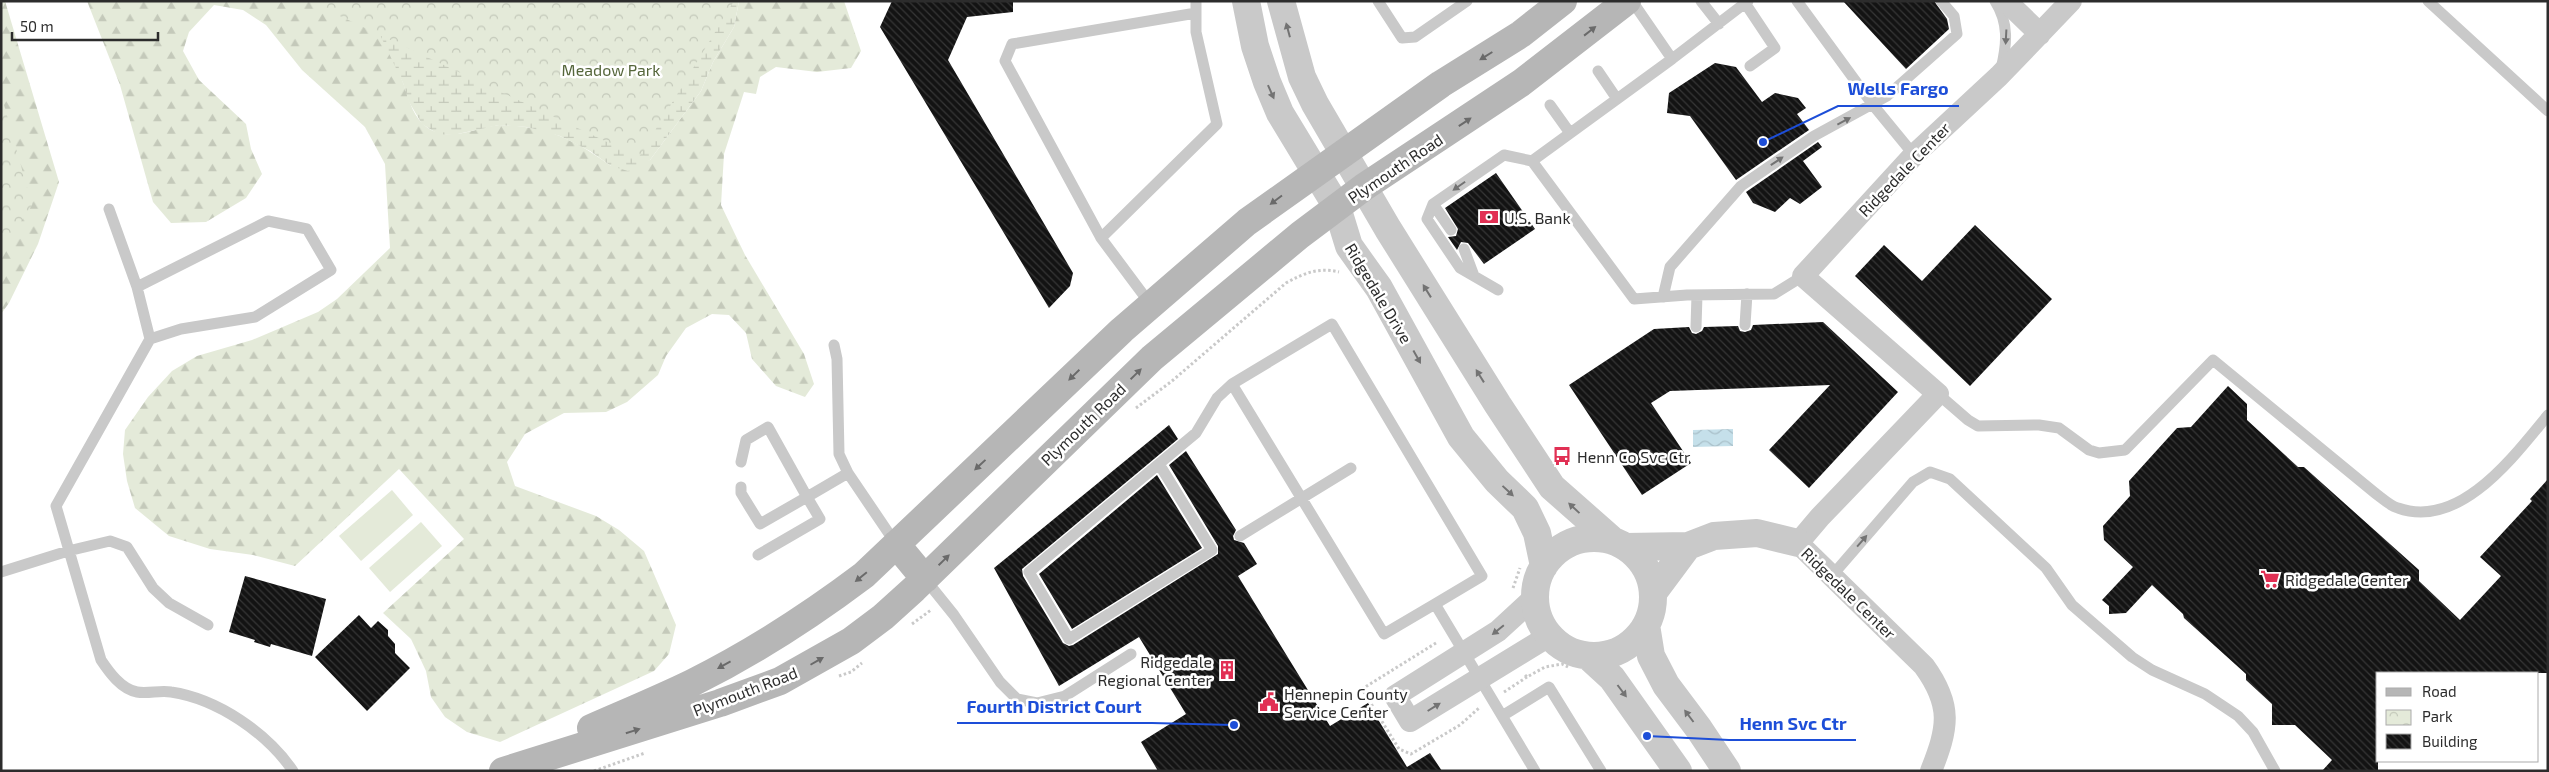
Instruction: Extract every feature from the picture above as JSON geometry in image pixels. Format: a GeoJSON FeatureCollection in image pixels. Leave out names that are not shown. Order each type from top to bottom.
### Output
{"type":"FeatureCollection","features":[{"type":"Feature","properties":{"kind":"main road","name":"Plymouth Road"},"geometry":{"type":"LineString","coordinates":[[495,771],[693,683],[833,599],[864,575],[1122,330],[1247,222],[1441,84],[1521,34],[1563,1]]}},
{"type":"Feature","properties":{"kind":"main road","name":"Plymouth Road"},"geometry":{"type":"LineString","coordinates":[[503,771],[720,704],[780,681],[851,641],[883,617],[925,579],[1152,358],[1300,235],[1364,187],[1521,83],[1627,1]]}},
{"type":"Feature","properties":{"kind":"main road"},"geometry":{"type":"LineString","coordinates":[[896,544],[925,579]]}},
{"type":"Feature","properties":{"kind":"street","name":"Ridgedale Drive"},"geometry":{"type":"LineString","coordinates":[[1246,1],[1255,46],[1280,113],[1337,207],[1349,246],[1379,288],[1461,437],[1497,481],[1525,508],[1537,533],[1532,565]]}},
{"type":"Feature","properties":{"kind":"street"},"geometry":{"type":"LineString","coordinates":[[1281,1],[1302,77],[1364,187],[1477,372],[1552,487],[1642,562],[1649,577],[1653,593]]}},
{"type":"Feature","properties":{"kind":"street"},"geometry":{"type":"LineString","coordinates":[[2006,1],[2040,34]]}},
{"type":"Feature","properties":{"kind":"street","name":"Ridgedale Center"},"geometry":{"type":"LineString","coordinates":[[1803,276],[1914,155],[1999,76],[2040,34],[2061,5]]}},
{"type":"Feature","properties":{"kind":"street"},"geometry":{"type":"LineString","coordinates":[[1803,276],[1938,394]]}},
{"type":"Feature","properties":{"kind":"street","name":"Ridgedale Center"},"geometry":{"type":"LineString","coordinates":[[1931,771],[1946,727],[1943,704],[1936,682],[1924,666],[1830,578],[1798,543],[1820,517],[1938,394]]}},
{"type":"Feature","properties":{"kind":"street"},"geometry":{"type":"LineString","coordinates":[[1553,640],[1544,639],[1410,721],[1395,696],[1498,631],[1522,595],[1532,565],[1568,544],[1588,537],[1618,543],[1688,546],[1714,536],[1758,533],[1798,543]]}},
{"type":"Feature","properties":{"kind":"street"},"geometry":{"type":"LineString","coordinates":[[1688,546],[1653,593],[1646,625],[1651,656],[1666,685],[1727,771]]}},
{"type":"Feature","properties":{"kind":"street"},"geometry":{"type":"LineString","coordinates":[[1522,595],[1553,640],[1569,651],[1579,662],[1612,678],[1678,771]]}},
{"type":"Feature","properties":{"kind":"street"},"geometry":{"type":"LineString","coordinates":[[1579,662],[1622,649],[1636,639],[1646,625]]}},
{"type":"Feature","properties":{"kind":"lane"},"geometry":{"type":"LineString","coordinates":[[1378,1],[1402,38],[1415,37],[1467,1]]}},
{"type":"Feature","properties":{"kind":"lane"},"geometry":{"type":"LineString","coordinates":[[1632,1],[1672,59]]}},
{"type":"Feature","properties":{"kind":"lane"},"geometry":{"type":"LineString","coordinates":[[1701,1],[1719,24]]}},
{"type":"Feature","properties":{"kind":"lane"},"geometry":{"type":"LineString","coordinates":[[1796,1],[1873,105],[1914,155]]}},
{"type":"Feature","properties":{"kind":"lane"},"geometry":{"type":"LineString","coordinates":[[1663,297],[1670,267],[1741,186],[1814,136],[1887,96],[1957,34],[1954,16],[1941,1]]}},
{"type":"Feature","properties":{"kind":"lane"},"geometry":{"type":"LineString","coordinates":[[1995,1],[2007,31],[2005,53],[1999,76]]}},
{"type":"Feature","properties":{"kind":"lane"},"geometry":{"type":"LineString","coordinates":[[2428,1],[2548,111]]}},
{"type":"Feature","properties":{"kind":"lane"},"geometry":{"type":"LineString","coordinates":[[1532,160],[1672,59],[1747,2],[1775,48],[1750,66]]}},
{"type":"Feature","properties":{"kind":"lane"},"geometry":{"type":"LineString","coordinates":[[1102,238],[1217,124],[1196,32],[1196,7],[1012,44],[1005,61],[1102,238],[1151,305]]}},
{"type":"Feature","properties":{"kind":"lane"},"geometry":{"type":"LineString","coordinates":[[1598,71],[1617,99]]}},
{"type":"Feature","properties":{"kind":"lane"},"geometry":{"type":"LineString","coordinates":[[1550,105],[1570,133]]}},
{"type":"Feature","properties":{"kind":"lane"},"geometry":{"type":"LineString","coordinates":[[1498,290],[1460,268],[1427,219],[1433,204],[1504,155],[1532,160],[1634,299],[1697,294],[1774,294],[1803,276]]}},
{"type":"Feature","properties":{"kind":"lane"},"geometry":{"type":"LineString","coordinates":[[1433,204],[1451,230]]}},
{"type":"Feature","properties":{"kind":"lane"},"geometry":{"type":"LineString","coordinates":[[110,209],[137,288],[150,339]]}},
{"type":"Feature","properties":{"kind":"lane"},"geometry":{"type":"LineString","coordinates":[[137,288],[268,221],[307,229],[331,270],[255,316],[182,329],[150,339],[56,506],[101,660],[112,678],[135,692],[171,692],[206,703],[234,716],[261,734],[283,756],[293,771]]}},
{"type":"Feature","properties":{"kind":"lane"},"geometry":{"type":"LineString","coordinates":[[1464,249],[1474,276]]}},
{"type":"Feature","properties":{"kind":"lane"},"geometry":{"type":"LineString","coordinates":[[1696,327],[1697,294]]}},
{"type":"Feature","properties":{"kind":"lane"},"geometry":{"type":"LineString","coordinates":[[1745,325],[1747,294]]}},
{"type":"Feature","properties":{"kind":"lane"},"geometry":{"type":"LineString","coordinates":[[1159,464],[1212,550],[1069,639],[1029,572],[1196,433],[1217,398],[1232,384],[1332,324],[1482,576],[1384,634],[1232,384]]}},
{"type":"Feature","properties":{"kind":"lane"},"geometry":{"type":"LineString","coordinates":[[834,345],[838,359],[839,454],[848,473],[896,544]]}},
{"type":"Feature","properties":{"kind":"lane"},"geometry":{"type":"LineString","coordinates":[[1938,394],[1968,420],[1978,426],[2039,425],[2059,428],[2089,450],[2099,453],[2125,450],[2213,360],[2376,494],[2397,508],[2420,512],[2450,507],[2491,479],[2507,464],[2548,415]]}},
{"type":"Feature","properties":{"kind":"lane"},"geometry":{"type":"LineString","coordinates":[[741,462],[746,440],[768,428],[820,519],[758,555]]}},
{"type":"Feature","properties":{"kind":"lane"},"geometry":{"type":"LineString","coordinates":[[1240,536],[1351,468]]}},
{"type":"Feature","properties":{"kind":"lane"},"geometry":{"type":"LineString","coordinates":[[1830,578],[1913,482],[1930,472],[1950,479],[2046,568],[2072,605],[2132,657],[2152,670],[2205,694],[2232,712],[2253,732],[2276,771]]}},
{"type":"Feature","properties":{"kind":"lane"},"geometry":{"type":"LineString","coordinates":[[741,487],[741,493],[760,524],[848,473]]}},
{"type":"Feature","properties":{"kind":"lane"},"geometry":{"type":"LineString","coordinates":[[1,572],[68,551],[110,541],[127,547],[153,588],[169,603],[208,625]]}},
{"type":"Feature","properties":{"kind":"lane"},"geometry":{"type":"LineString","coordinates":[[925,579],[954,615],[1000,682],[1017,698],[1037,703],[1065,696],[1131,654]]}},
{"type":"Feature","properties":{"kind":"lane"},"geometry":{"type":"LineString","coordinates":[[1435,604],[1536,771]]}},
{"type":"Feature","properties":{"kind":"lane"},"geometry":{"type":"LineString","coordinates":[[1502,716],[1549,687],[1601,771]]}},
{"type":"Feature","properties":{"kind":"path"},"geometry":{"type":"LineString","coordinates":[[1328,270],[1344,275]]}},
{"type":"Feature","properties":{"kind":"path"},"geometry":{"type":"LineString","coordinates":[[1522,595],[1514,586],[1532,565]]}},
{"type":"Feature","properties":{"kind":"path"},"geometry":{"type":"LineString","coordinates":[[1514,657],[1527,678]]}},
{"type":"Feature","properties":{"kind":"path"},"geometry":{"type":"LineString","coordinates":[[1500,695],[1545,667],[1579,662]]}},
{"type":"Feature","properties":{"kind":"green space"},"geometry":{"type":"Polygon","coordinates":[[[1,1],[5,1],[59,182],[38,244],[9,303],[1,314],[1,1]]]}},
{"type":"Feature","properties":{"kind":"green space"},"geometry":{"type":"Polygon","coordinates":[[[87,1],[364,1],[393,60],[413,109],[423,124],[432,130],[450,134],[460,134],[499,125],[537,129],[571,141],[611,166],[650,160],[701,91],[713,62],[734,27],[739,1],[844,1],[861,51],[851,68],[817,72],[776,67],[760,77],[756,94],[744,92],[724,154],[721,205],[745,255],[804,354],[814,384],[805,397],[776,386],[752,359],[746,333],[729,315],[712,314],[686,328],[666,356],[658,375],[627,402],[606,412],[564,413],[525,434],[507,462],[515,486],[596,516],[619,530],[644,551],[676,625],[669,654],[654,671],[500,742],[467,732],[445,717],[431,697],[426,671],[411,639],[383,613],[464,539],[399,469],[295,566],[253,555],[210,549],[169,536],[135,508],[127,481],[123,454],[125,430],[148,397],[172,371],[197,356],[252,340],[318,312],[337,299],[390,248],[385,164],[365,127],[302,70],[266,25],[243,10],[214,5],[189,32],[183,51],[199,80],[246,124],[251,149],[262,174],[246,198],[206,222],[171,223],[153,202],[120,85],[87,1]]]}},
{"type":"Feature","properties":{"kind":"green space","name":"Meadow Park"},"geometry":{"type":"Polygon","coordinates":[[[308,1],[734,1],[639,157],[308,1]]]}},
{"type":"Feature","properties":{"kind":"green space","name":"Meadow Park"},"geometry":{"type":"Polygon","coordinates":[[[364,1],[739,1],[734,27],[713,62],[701,91],[650,160],[628,171],[611,166],[590,151],[560,136],[527,127],[499,125],[453,135],[438,134],[422,124],[409,102],[403,83],[364,1]]]}},
{"type":"Feature","properties":{"kind":"green space"},"geometry":{"type":"Polygon","coordinates":[[[1,94],[32,205],[1,252],[1,94]]]}},
{"type":"Feature","properties":{"kind":"green space"},"geometry":{"type":"Polygon","coordinates":[[[392,490],[413,515],[361,561],[339,536],[392,490]]]}},
{"type":"Feature","properties":{"kind":"green space"},"geometry":{"type":"Polygon","coordinates":[[[421,522],[442,546],[390,592],[369,568],[421,522]]]}},
{"type":"Feature","properties":{"kind":"water"},"geometry":{"type":"Polygon","coordinates":[[[1733,429],[1733,446],[1693,447],[1693,430],[1733,429]]]}},
{"type":"Feature","properties":{"kind":"building"},"geometry":{"type":"Polygon","coordinates":[[[892,1],[1013,1],[1013,12],[967,17],[948,60],[1073,273],[1070,286],[1049,308],[880,27],[892,1]]]}},
{"type":"Feature","properties":{"kind":"building"},"geometry":{"type":"Polygon","coordinates":[[[1843,1],[1934,1],[1947,19],[1949,29],[1906,69],[1843,1]]]}},
{"type":"Feature","properties":{"kind":"building"},"geometry":{"type":"Polygon","coordinates":[[[1715,63],[1736,67],[1762,102],[1775,93],[1798,98],[1806,108],[1797,114],[1809,130],[1736,180],[1690,116],[1667,113],[1669,93],[1715,63]]]}},
{"type":"Feature","properties":{"kind":"building"},"geometry":{"type":"Polygon","coordinates":[[[1818,142],[1822,147],[1803,161],[1822,187],[1800,204],[1790,198],[1775,212],[1753,203],[1746,192],[1818,142]]]}},
{"type":"Feature","properties":{"kind":"building","name":"U.S. Bank"},"geometry":{"type":"Polygon","coordinates":[[[1496,173],[1535,229],[1484,264],[1468,243],[1461,242],[1457,250],[1448,237],[1456,236],[1458,229],[1445,208],[1496,173]]]}},
{"type":"Feature","properties":{"kind":"building"},"geometry":{"type":"Polygon","coordinates":[[[1975,225],[2052,299],[1970,386],[1855,276],[1884,245],[1922,281],[1975,225]]]}},
{"type":"Feature","properties":{"kind":"building"},"geometry":{"type":"Polygon","coordinates":[[[1823,322],[1898,392],[1809,488],[1769,450],[1830,385],[1670,391],[1651,403],[1691,463],[1642,495],[1569,385],[1654,329],[1689,327],[1692,333],[1696,334],[1702,331],[1704,327],[1738,326],[1740,331],[1745,332],[1751,330],[1753,325],[1823,322]]]}},
{"type":"Feature","properties":{"kind":"building","name":"Ridgedale Center"},"geometry":{"type":"Polygon","coordinates":[[[2228,386],[2247,404],[2247,420],[2298,467],[2304,467],[2419,570],[2419,581],[2460,620],[2501,576],[2480,557],[2532,501],[2530,499],[2548,479],[2548,673],[2376,672],[2376,762],[2378,762],[2378,771],[2322,771],[2332,760],[2295,725],[2272,725],[2272,704],[2246,680],[2246,674],[2184,618],[2183,614],[2152,585],[2126,613],[2109,614],[2109,606],[2102,600],[2133,567],[2104,540],[2103,526],[2130,496],[2129,481],[2177,428],[2191,427],[2228,386]]]}},
{"type":"Feature","properties":{"kind":"building","name":"Ridgedale Regional Center"},"geometry":{"type":"Polygon","coordinates":[[[1169,425],[1178,439],[1022,569],[1023,576],[1063,643],[1069,646],[1073,645],[1218,554],[1218,546],[1169,465],[1186,451],[1236,530],[1233,536],[1234,540],[1244,543],[1257,564],[1238,576],[1330,726],[1368,703],[1407,767],[1430,753],[1442,771],[1158,771],[1141,742],[1186,714],[1139,637],[1059,686],[994,568],[1169,425]]]}},
{"type":"Feature","properties":{"kind":"building"},"geometry":{"type":"Polygon","coordinates":[[[1157,475],[1202,548],[1072,629],[1039,574],[1157,475]]]}},
{"type":"Feature","properties":{"kind":"building"},"geometry":{"type":"Polygon","coordinates":[[[245,576],[326,599],[312,656],[271,644],[270,647],[229,632],[245,576]]]}},
{"type":"Feature","properties":{"kind":"building"},"geometry":{"type":"Polygon","coordinates":[[[359,615],[371,628],[378,621],[388,630],[388,636],[395,644],[395,653],[410,668],[367,711],[315,657],[359,615]]]}},
{"type":"Feature","properties":{"kind":"place","name":"Wells Fargo"},"geometry":{"type":"Point","coordinates":[1763,142]}},
{"type":"Feature","properties":{"kind":"place","name":"U.S. Bank"},"geometry":{"type":"Point","coordinates":[1489,217]}},
{"type":"Feature","properties":{"kind":"place","name":"Henn Co Svc Ctr"},"geometry":{"type":"Point","coordinates":[1562,456]}},
{"type":"Feature","properties":{"kind":"place","name":"Ridgedale Center"},"geometry":{"type":"Point","coordinates":[2270,579]}},
{"type":"Feature","properties":{"kind":"place","name":"Ridgedale Regional Center"},"geometry":{"type":"Point","coordinates":[1227,670]}},
{"type":"Feature","properties":{"kind":"place","name":"Hennepin County Service Center"},"geometry":{"type":"Point","coordinates":[1269,702]}},
{"type":"Feature","properties":{"kind":"place","name":"Fourth District Court"},"geometry":{"type":"Point","coordinates":[1234,725]}},
{"type":"Feature","properties":{"kind":"place","name":"Henn Svc Ctr"},"geometry":{"type":"Point","coordinates":[1647,736]}}]}
